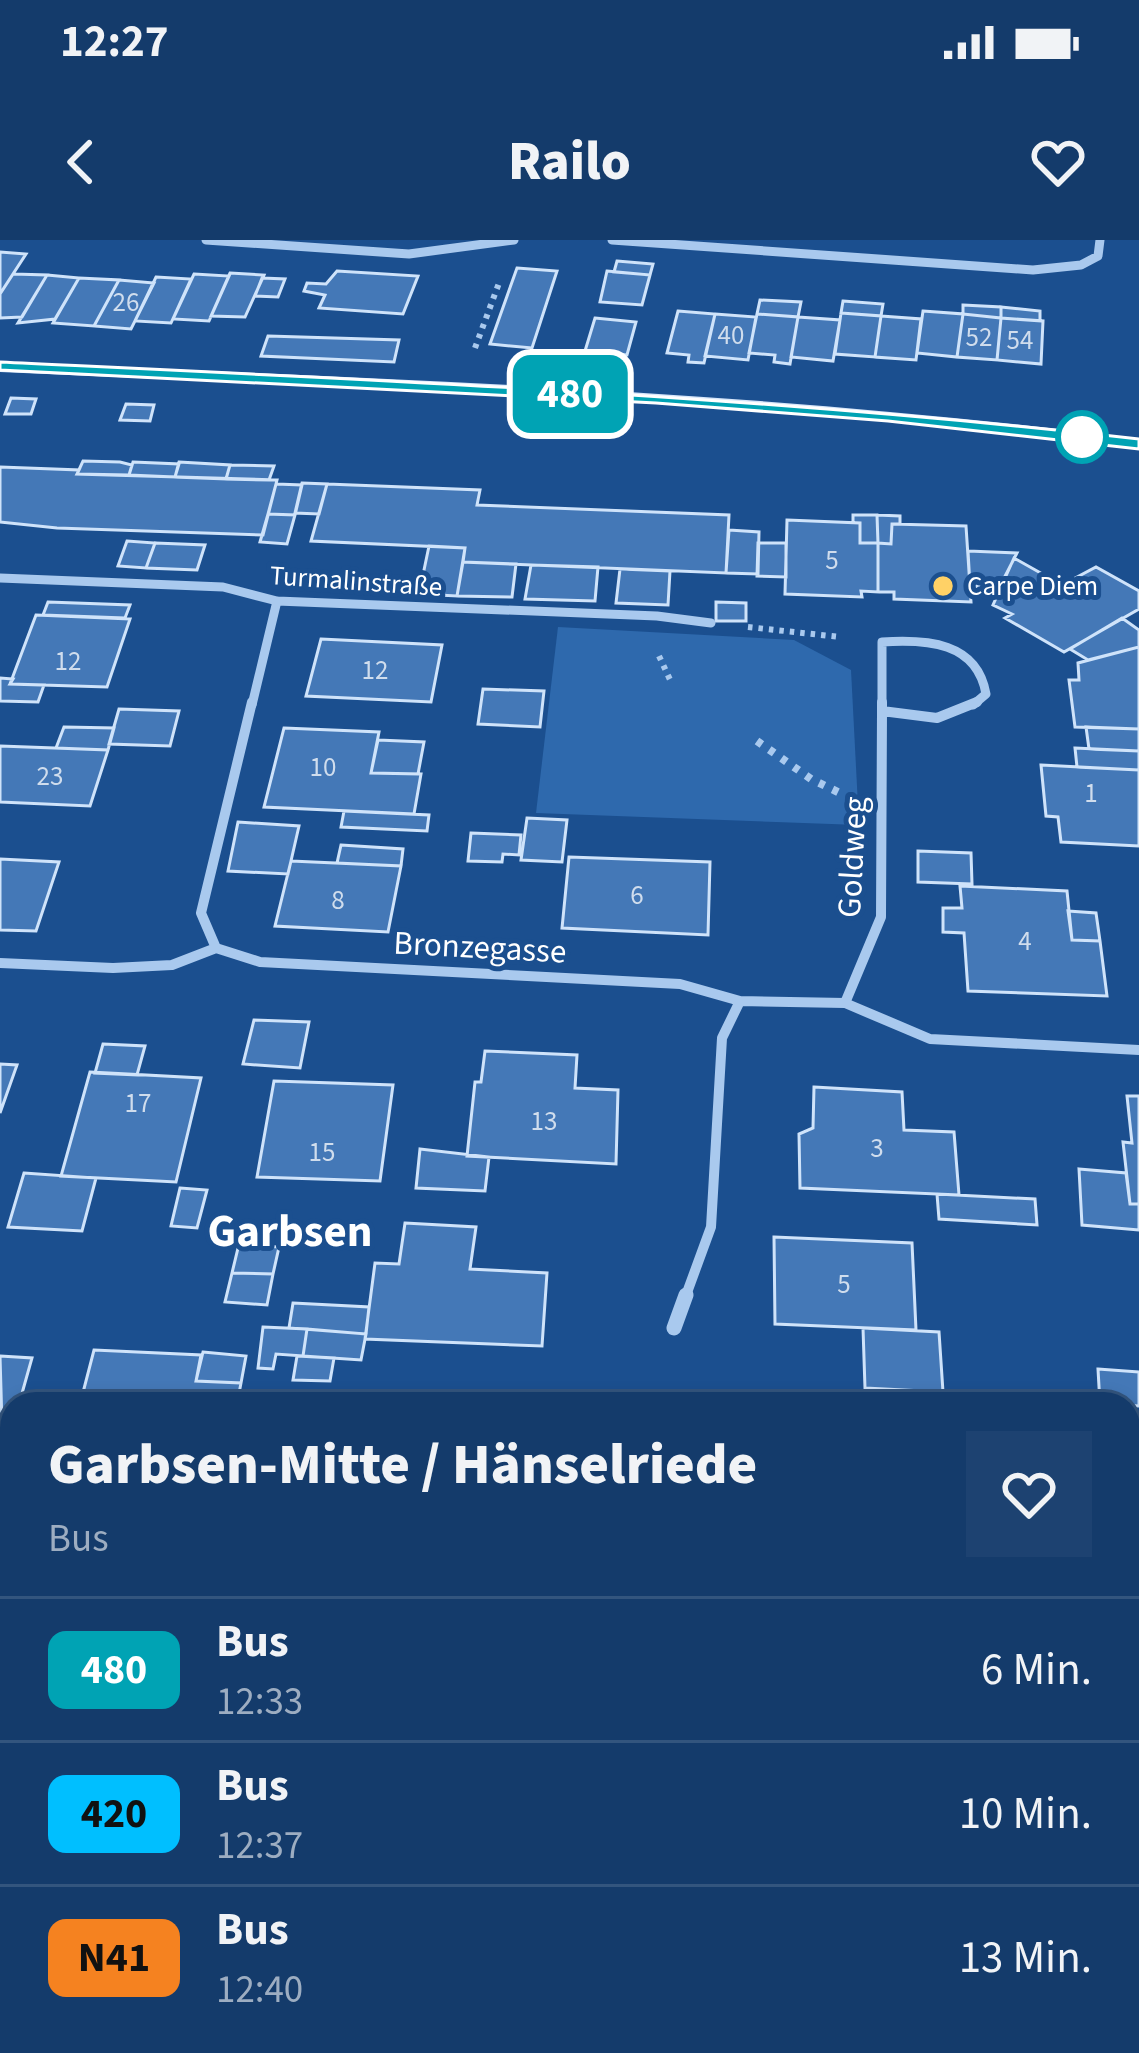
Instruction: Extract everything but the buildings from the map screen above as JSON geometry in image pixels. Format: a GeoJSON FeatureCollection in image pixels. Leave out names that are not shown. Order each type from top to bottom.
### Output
{"type":"FeatureCollection","features":[{"type":"Feature","properties":{"kind":"street"},"geometry":{"type":"LineString","coordinates":[[206,240],[409,254],[514,240]]}},
{"type":"Feature","properties":{"kind":"street"},"geometry":{"type":"LineString","coordinates":[[612,240],[1034,270],[1081,265],[1098,256],[1100,240]]}},
{"type":"Feature","properties":{"kind":"street"},"geometry":{"type":"LineString","coordinates":[[0,367],[656,398],[888,416],[1139,444]]}},
{"type":"Feature","properties":{"kind":"street","name":"Turmalinstraße"},"geometry":{"type":"LineString","coordinates":[[0,578],[224,587],[277,601],[657,616],[711,623]]}},
{"type":"Feature","properties":{"kind":"street"},"geometry":{"type":"LineString","coordinates":[[0,963],[113,968],[172,964],[216,948],[201,913],[277,601]]}},
{"type":"Feature","properties":{"kind":"street"},"geometry":{"type":"LineString","coordinates":[[880,710],[916,718],[961,716],[986,694],[986,679],[976,660],[938,642],[882,642]]}},
{"type":"Feature","properties":{"kind":"street","name":"Goldweg"},"geometry":{"type":"LineString","coordinates":[[845,1003],[881,917],[882,642]]}},
{"type":"Feature","properties":{"kind":"street","name":"Bronzegasse"},"geometry":{"type":"LineString","coordinates":[[216,948],[260,962],[680,984],[740,1001],[845,1003],[930,1039],[1139,1050]]}},
{"type":"Feature","properties":{"kind":"street"},"geometry":{"type":"LineString","coordinates":[[674,1328],[711,1228],[722,1038],[740,1001]]}},
{"type":"Feature","properties":{"kind":"path"},"geometry":{"type":"LineString","coordinates":[[456,250],[500,283],[472,353]]}},
{"type":"Feature","properties":{"kind":"path"},"geometry":{"type":"LineString","coordinates":[[711,623],[882,642]]}},
{"type":"Feature","properties":{"kind":"path"},"geometry":{"type":"LineString","coordinates":[[757,741],[811,779],[883,808]]}},
{"type":"Feature","properties":{"kind":"shaded area"},"geometry":{"type":"Polygon","coordinates":[[[558,627],[794,640],[851,670],[859,825],[536,813],[558,627]]]}},
{"type":"Feature","properties":{"kind":"bus line","name":"480"},"geometry":{"type":"LineString","coordinates":[[0,367],[656,398],[888,416],[1139,444]]}},
{"type":"Feature","properties":{"kind":"place","name":"Carpe Diem"},"geometry":{"type":"Point","coordinates":[943,586]}},
{"type":"Feature","properties":{"kind":"district","name":"Garbsen"},"geometry":{"type":"Point","coordinates":[290,1230]}}]}
